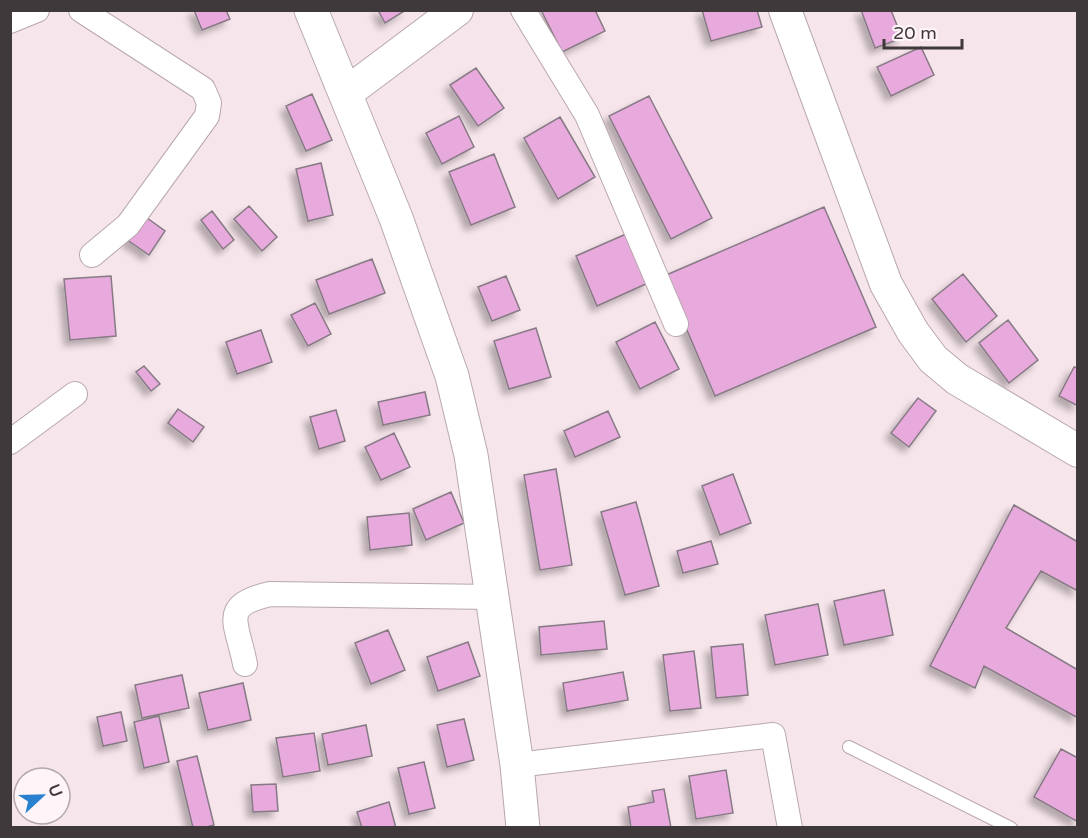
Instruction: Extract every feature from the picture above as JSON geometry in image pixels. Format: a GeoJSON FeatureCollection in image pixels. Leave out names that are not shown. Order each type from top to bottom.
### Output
{"type":"FeatureCollection","features":[{"type":"Feature","properties":{"kind":"highway"},"geometry":{"type":"LineString","coordinates":[[311,10],[403,239],[452,376],[471,455],[517,765],[523,828]]}},
{"type":"Feature","properties":{"kind":"street"},"geometry":{"type":"LineString","coordinates":[[10,21],[37,10]]}},
{"type":"Feature","properties":{"kind":"street"},"geometry":{"type":"LineString","coordinates":[[81,10],[203,89],[209,103],[207,116],[128,225],[92,255]]}},
{"type":"Feature","properties":{"kind":"street"},"geometry":{"type":"LineString","coordinates":[[345,94],[457,10]]}},
{"type":"Feature","properties":{"kind":"street"},"geometry":{"type":"LineString","coordinates":[[523,10],[587,116],[676,324]]}},
{"type":"Feature","properties":{"kind":"street"},"geometry":{"type":"LineString","coordinates":[[785,10],[886,284],[913,332],[933,359],[957,379],[1077,451]]}},
{"type":"Feature","properties":{"kind":"street"},"geometry":{"type":"LineString","coordinates":[[10,442],[75,394]]}},
{"type":"Feature","properties":{"kind":"street"},"geometry":{"type":"LineString","coordinates":[[245,664],[235,613],[239,604],[253,598],[270,594],[493,597]]}},
{"type":"Feature","properties":{"kind":"street"},"geometry":{"type":"LineString","coordinates":[[517,765],[773,735],[790,828]]}},
{"type":"Feature","properties":{"kind":"lane"},"geometry":{"type":"LineString","coordinates":[[849,747],[1011,828]]}},
{"type":"Feature","properties":{"kind":"building"},"geometry":{"type":"Polygon","coordinates":[[[194,10],[226,10],[230,19],[202,30],[194,10]]]}},
{"type":"Feature","properties":{"kind":"building"},"geometry":{"type":"Polygon","coordinates":[[[378,10],[406,10],[385,23],[378,10]]]}},
{"type":"Feature","properties":{"kind":"building"},"geometry":{"type":"Polygon","coordinates":[[[541,10],[595,10],[605,31],[562,52],[541,10]]]}},
{"type":"Feature","properties":{"kind":"building"},"geometry":{"type":"Polygon","coordinates":[[[702,10],[757,10],[762,27],[711,41],[702,10]]]}},
{"type":"Feature","properties":{"kind":"building"},"geometry":{"type":"Polygon","coordinates":[[[861,10],[891,10],[902,38],[875,48],[861,10]]]}},
{"type":"Feature","properties":{"kind":"building"},"geometry":{"type":"Polygon","coordinates":[[[921,47],[934,75],[891,96],[877,67],[921,47]]]}},
{"type":"Feature","properties":{"kind":"building"},"geometry":{"type":"Polygon","coordinates":[[[476,68],[504,108],[478,126],[450,85],[476,68]]]}},
{"type":"Feature","properties":{"kind":"building"},"geometry":{"type":"Polygon","coordinates":[[[312,94],[332,140],[306,151],[286,106],[312,94]]]}},
{"type":"Feature","properties":{"kind":"building"},"geometry":{"type":"Polygon","coordinates":[[[649,96],[712,218],[671,239],[609,116],[649,96]]]}},
{"type":"Feature","properties":{"kind":"building"},"geometry":{"type":"Polygon","coordinates":[[[459,116],[474,147],[442,164],[426,133],[459,116]]]}},
{"type":"Feature","properties":{"kind":"building"},"geometry":{"type":"Polygon","coordinates":[[[560,117],[595,177],[558,199],[524,138],[560,117]]]}},
{"type":"Feature","properties":{"kind":"building"},"geometry":{"type":"Polygon","coordinates":[[[494,154],[515,207],[471,225],[449,172],[494,154]]]}},
{"type":"Feature","properties":{"kind":"building"},"geometry":{"type":"Polygon","coordinates":[[[321,163],[333,215],[308,221],[296,169],[321,163]]]}},
{"type":"Feature","properties":{"kind":"building"},"geometry":{"type":"Polygon","coordinates":[[[249,206],[277,237],[262,251],[234,219],[249,206]]]}},
{"type":"Feature","properties":{"kind":"building"},"geometry":{"type":"Polygon","coordinates":[[[824,207],[876,327],[715,396],[664,276],[824,207]]]}},
{"type":"Feature","properties":{"kind":"building"},"geometry":{"type":"Polygon","coordinates":[[[212,211],[234,240],[223,249],[201,220],[212,211]]]}},
{"type":"Feature","properties":{"kind":"building"},"geometry":{"type":"Polygon","coordinates":[[[143,215],[165,231],[149,255],[126,239],[143,215]]]}},
{"type":"Feature","properties":{"kind":"building"},"geometry":{"type":"Polygon","coordinates":[[[626,234],[648,283],[597,306],[576,256],[626,234]]]}},
{"type":"Feature","properties":{"kind":"building"},"geometry":{"type":"Polygon","coordinates":[[[372,259],[385,293],[329,314],[316,280],[372,259]]]}},
{"type":"Feature","properties":{"kind":"building"},"geometry":{"type":"Polygon","coordinates":[[[963,274],[997,316],[966,342],[932,299],[963,274]]]}},
{"type":"Feature","properties":{"kind":"building"},"geometry":{"type":"Polygon","coordinates":[[[111,276],[116,336],[70,340],[64,279],[111,276]]]}},
{"type":"Feature","properties":{"kind":"building"},"geometry":{"type":"Polygon","coordinates":[[[506,276],[520,310],[492,321],[478,287],[506,276]]]}},
{"type":"Feature","properties":{"kind":"building"},"geometry":{"type":"Polygon","coordinates":[[[315,303],[331,334],[308,346],[291,315],[315,303]]]}},
{"type":"Feature","properties":{"kind":"building"},"geometry":{"type":"Polygon","coordinates":[[[1008,320],[1038,360],[1009,383],[979,343],[1008,320]]]}},
{"type":"Feature","properties":{"kind":"building"},"geometry":{"type":"Polygon","coordinates":[[[655,322],[679,369],[640,389],[616,342],[655,322]]]}},
{"type":"Feature","properties":{"kind":"building"},"geometry":{"type":"Polygon","coordinates":[[[536,328],[551,377],[509,389],[494,341],[536,328]]]}},
{"type":"Feature","properties":{"kind":"building"},"geometry":{"type":"Polygon","coordinates":[[[261,330],[272,362],[237,374],[226,342],[261,330]]]}},
{"type":"Feature","properties":{"kind":"building"},"geometry":{"type":"Polygon","coordinates":[[[144,366],[160,384],[151,391],[136,372],[144,366]]]}},
{"type":"Feature","properties":{"kind":"building"},"geometry":{"type":"Polygon","coordinates":[[[1074,367],[1078,368],[1078,406],[1059,396],[1074,367]]]}},
{"type":"Feature","properties":{"kind":"building"},"geometry":{"type":"Polygon","coordinates":[[[425,392],[430,415],[383,425],[378,402],[425,392]]]}},
{"type":"Feature","properties":{"kind":"building"},"geometry":{"type":"Polygon","coordinates":[[[918,398],[936,411],[909,447],[891,433],[918,398]]]}},
{"type":"Feature","properties":{"kind":"building"},"geometry":{"type":"Polygon","coordinates":[[[178,409],[204,427],[193,442],[168,423],[178,409]]]}},
{"type":"Feature","properties":{"kind":"building"},"geometry":{"type":"Polygon","coordinates":[[[336,410],[345,441],[319,449],[310,417],[336,410]]]}},
{"type":"Feature","properties":{"kind":"building"},"geometry":{"type":"Polygon","coordinates":[[[608,411],[620,437],[575,457],[564,431],[608,411]]]}},
{"type":"Feature","properties":{"kind":"building"},"geometry":{"type":"Polygon","coordinates":[[[394,433],[410,467],[381,480],[365,447],[394,433]]]}},
{"type":"Feature","properties":{"kind":"building"},"geometry":{"type":"Polygon","coordinates":[[[556,469],[572,565],[540,570],[524,475],[556,469]]]}},
{"type":"Feature","properties":{"kind":"building"},"geometry":{"type":"Polygon","coordinates":[[[733,474],[751,523],[720,535],[702,486],[733,474]]]}},
{"type":"Feature","properties":{"kind":"building"},"geometry":{"type":"Polygon","coordinates":[[[451,492],[464,523],[426,540],[413,509],[451,492]]]}},
{"type":"Feature","properties":{"kind":"building"},"geometry":{"type":"Polygon","coordinates":[[[636,502],[659,586],[625,595],[601,512],[636,502]]]}},
{"type":"Feature","properties":{"kind":"building"},"geometry":{"type":"Polygon","coordinates":[[[1014,505],[1078,542],[1078,591],[1041,571],[1006,628],[1078,670],[1078,718],[984,666],[975,688],[930,666],[1014,505]]]}},
{"type":"Feature","properties":{"kind":"building"},"geometry":{"type":"Polygon","coordinates":[[[409,513],[412,545],[370,550],[367,517],[409,513]]]}},
{"type":"Feature","properties":{"kind":"building"},"geometry":{"type":"Polygon","coordinates":[[[711,541],[718,564],[683,573],[677,551],[711,541]]]}},
{"type":"Feature","properties":{"kind":"building"},"geometry":{"type":"Polygon","coordinates":[[[884,590],[893,635],[844,645],[834,601],[884,590]]]}},
{"type":"Feature","properties":{"kind":"building"},"geometry":{"type":"Polygon","coordinates":[[[818,604],[828,655],[775,665],[765,615],[818,604]]]}},
{"type":"Feature","properties":{"kind":"building"},"geometry":{"type":"Polygon","coordinates":[[[604,621],[607,649],[541,655],[539,627],[604,621]]]}},
{"type":"Feature","properties":{"kind":"building"},"geometry":{"type":"Polygon","coordinates":[[[388,630],[405,670],[371,684],[355,643],[388,630]]]}},
{"type":"Feature","properties":{"kind":"building"},"geometry":{"type":"Polygon","coordinates":[[[468,642],[480,676],[438,691],[427,657],[468,642]]]}},
{"type":"Feature","properties":{"kind":"building"},"geometry":{"type":"Polygon","coordinates":[[[743,644],[748,695],[716,698],[711,647],[743,644]]]}},
{"type":"Feature","properties":{"kind":"building"},"geometry":{"type":"Polygon","coordinates":[[[694,651],[701,708],[670,711],[663,655],[694,651]]]}},
{"type":"Feature","properties":{"kind":"building"},"geometry":{"type":"Polygon","coordinates":[[[623,672],[628,700],[567,711],[563,683],[623,672]]]}},
{"type":"Feature","properties":{"kind":"building"},"geometry":{"type":"Polygon","coordinates":[[[182,675],[189,708],[142,718],[135,685],[182,675]]]}},
{"type":"Feature","properties":{"kind":"building"},"geometry":{"type":"Polygon","coordinates":[[[243,683],[251,720],[208,730],[199,693],[243,683]]]}},
{"type":"Feature","properties":{"kind":"building"},"geometry":{"type":"Polygon","coordinates":[[[121,712],[127,741],[103,746],[97,717],[121,712]]]}},
{"type":"Feature","properties":{"kind":"building"},"geometry":{"type":"Polygon","coordinates":[[[159,716],[169,762],[144,768],[134,722],[159,716]]]}},
{"type":"Feature","properties":{"kind":"building"},"geometry":{"type":"Polygon","coordinates":[[[464,719],[474,760],[447,767],[437,725],[464,719]]]}},
{"type":"Feature","properties":{"kind":"building"},"geometry":{"type":"Polygon","coordinates":[[[366,725],[372,756],[328,765],[322,734],[366,725]]]}},
{"type":"Feature","properties":{"kind":"building"},"geometry":{"type":"Polygon","coordinates":[[[314,733],[320,771],[283,777],[276,738],[314,733]]]}},
{"type":"Feature","properties":{"kind":"building"},"geometry":{"type":"Polygon","coordinates":[[[1061,749],[1078,758],[1078,822],[1034,797],[1061,749]]]}},
{"type":"Feature","properties":{"kind":"building"},"geometry":{"type":"Polygon","coordinates":[[[197,756],[214,825],[202,828],[193,828],[177,761],[197,756]]]}},
{"type":"Feature","properties":{"kind":"building"},"geometry":{"type":"Polygon","coordinates":[[[424,762],[435,808],[409,814],[398,768],[424,762]]]}},
{"type":"Feature","properties":{"kind":"building"},"geometry":{"type":"Polygon","coordinates":[[[726,770],[733,813],[696,819],[689,776],[726,770]]]}},
{"type":"Feature","properties":{"kind":"building"},"geometry":{"type":"Polygon","coordinates":[[[276,784],[278,811],[253,812],[251,785],[276,784]]]}},
{"type":"Feature","properties":{"kind":"building"},"geometry":{"type":"Polygon","coordinates":[[[664,789],[671,828],[631,828],[628,807],[654,802],[652,791],[664,789]]]}},
{"type":"Feature","properties":{"kind":"building"},"geometry":{"type":"Polygon","coordinates":[[[389,802],[396,828],[362,828],[357,812],[389,802]]]}}]}
